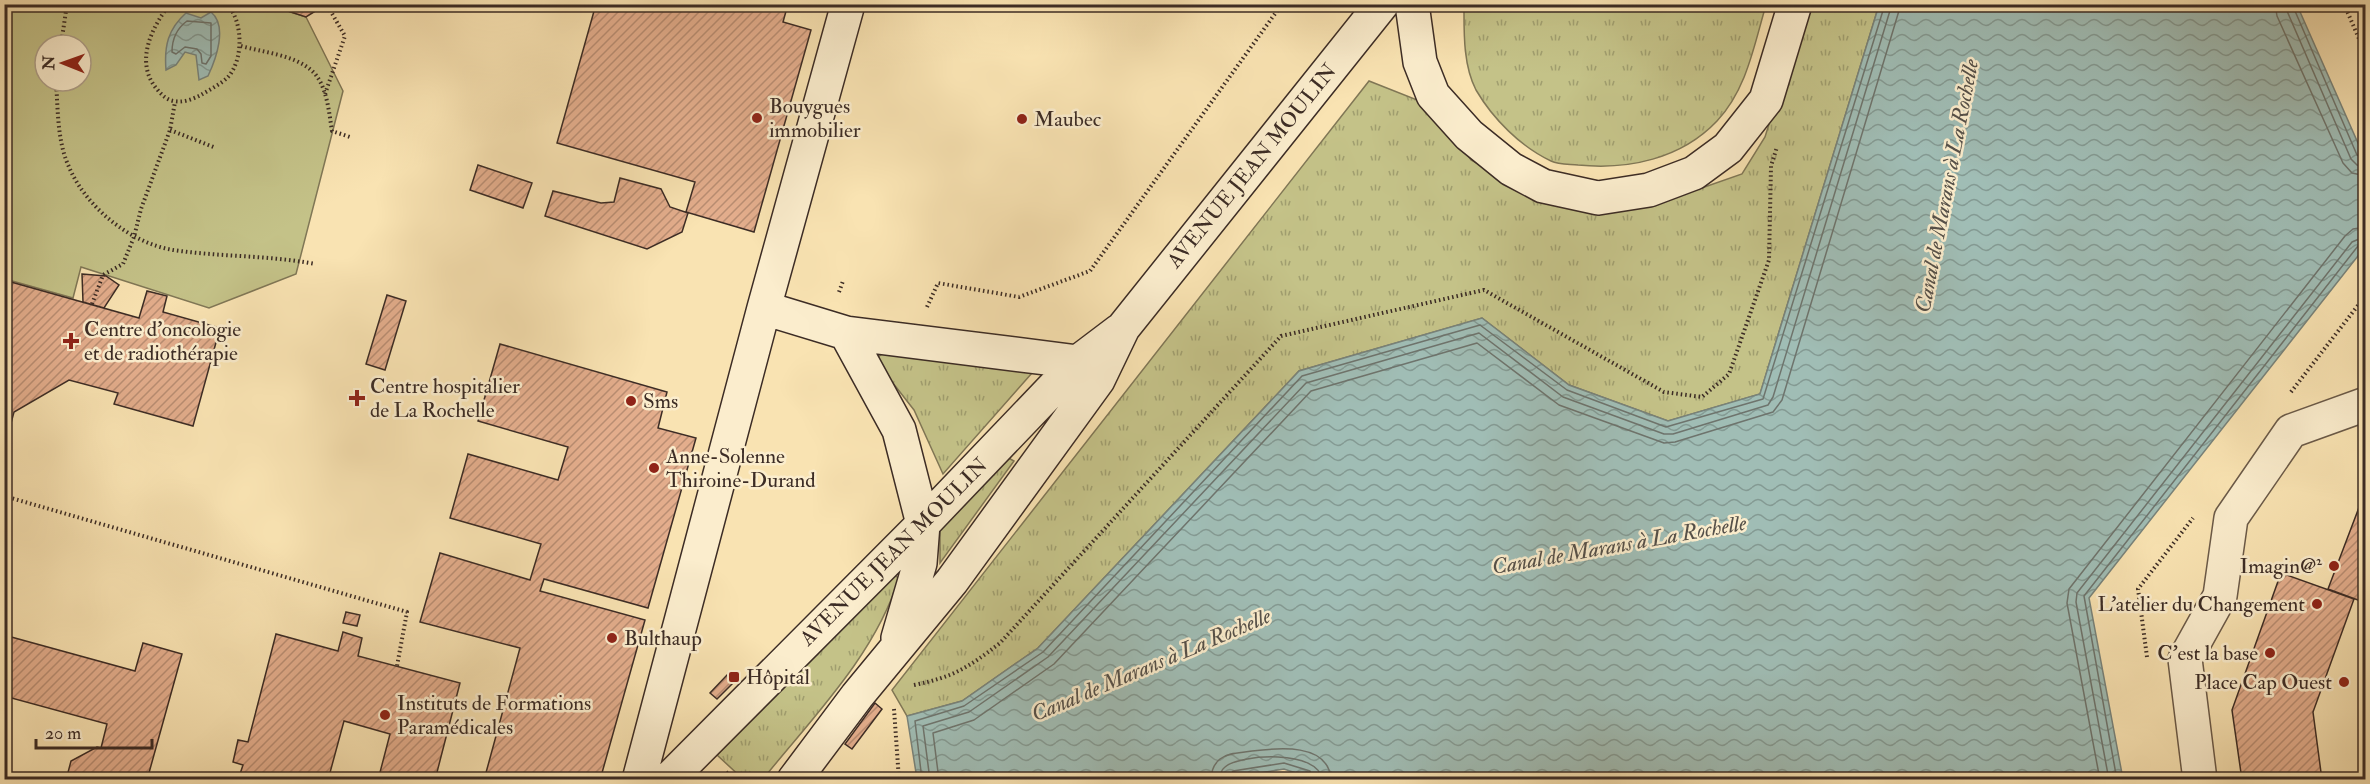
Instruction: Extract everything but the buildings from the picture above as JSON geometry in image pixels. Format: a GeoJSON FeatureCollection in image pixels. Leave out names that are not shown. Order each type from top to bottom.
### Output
{"type":"FeatureCollection","features":[{"type":"Feature","properties":{"kind":"main road"},"geometry":{"type":"LineString","coordinates":[[639,780],[848,4]]}},
{"type":"Feature","properties":{"kind":"main road","name":"AVENUE JEAN MOULIN"},"geometry":{"type":"LineString","coordinates":[[668,780],[923,524],[1078,362],[1122,328],[1382,4]]}},
{"type":"Feature","properties":{"kind":"main road"},"geometry":{"type":"LineString","coordinates":[[1412,4],[1420,62],[1433,95],[1468,135],[1511,169],[1543,186],[1598,198],[1649,190],[1694,173],[1728,147],[1766,100],[1795,4]]}},
{"type":"Feature","properties":{"kind":"main road"},"geometry":{"type":"LineString","coordinates":[[764,309],[846,333],[1078,362]]}},
{"type":"Feature","properties":{"kind":"main road","name":"AVENUE JEAN MOULIN"},"geometry":{"type":"LineString","coordinates":[[794,780],[857,696],[952,581],[1098,380],[1122,328]]}},
{"type":"Feature","properties":{"kind":"main road"},"geometry":{"type":"LineString","coordinates":[[846,333],[899,430],[923,524],[920,563],[894,651]]}},
{"type":"Feature","properties":{"kind":"main road"},"geometry":{"type":"LineString","coordinates":[[2200,780],[2185,659],[2220,596],[2231,518],[2291,431],[2366,405]]}},
{"type":"Feature","properties":{"kind":"path"},"geometry":{"type":"LineString","coordinates":[[63,33],[67,4]]}},
{"type":"Feature","properties":{"kind":"path"},"geometry":{"type":"LineString","coordinates":[[170,4],[149,39],[145,60],[149,79],[163,97],[175,102],[190,100],[229,76],[241,46],[233,10],[227,4]]}},
{"type":"Feature","properties":{"kind":"path"},"geometry":{"type":"LineString","coordinates":[[926,307],[938,283],[1019,297],[1090,271],[1282,4]]}},
{"type":"Feature","properties":{"kind":"path"},"geometry":{"type":"LineString","coordinates":[[2344,4],[2366,55]]}},
{"type":"Feature","properties":{"kind":"path"},"geometry":{"type":"LineString","coordinates":[[325,94],[345,36],[327,5]]}},
{"type":"Feature","properties":{"kind":"path"},"geometry":{"type":"LineString","coordinates":[[241,46],[290,59],[312,70],[325,94],[332,131],[350,137]]}},
{"type":"Feature","properties":{"kind":"path"},"geometry":{"type":"LineString","coordinates":[[57,93],[59,131],[69,167],[94,206],[134,237],[170,249],[315,264]]}},
{"type":"Feature","properties":{"kind":"path"},"geometry":{"type":"LineString","coordinates":[[92,304],[103,275],[123,264],[170,130],[175,102]]}},
{"type":"Feature","properties":{"kind":"path"},"geometry":{"type":"LineString","coordinates":[[170,130],[216,148]]}},
{"type":"Feature","properties":{"kind":"path"},"geometry":{"type":"LineString","coordinates":[[857,696],[946,678],[969,667],[1000,643],[1281,336],[1484,290],[1664,392],[1702,397],[1728,374],[1769,260],[1771,166]]}},
{"type":"Feature","properties":{"kind":"path"},"geometry":{"type":"LineString","coordinates":[[4,496],[407,612],[397,666]]}},
{"type":"Feature","properties":{"kind":"path"},"geometry":{"type":"LineString","coordinates":[[892,690],[899,780]]}},
{"type":"Feature","properties":{"kind":"green space"},"geometry":{"type":"Polygon","coordinates":[[[266,4],[306,17],[343,91],[296,274],[209,308],[81,267],[73,298],[5,279],[4,26],[11,5],[266,4]]]}},
{"type":"Feature","properties":{"kind":"green space"},"geometry":{"type":"Polygon","coordinates":[[[1464,4],[1766,5],[1743,81],[1717,121],[1687,145],[1670,153],[1634,163],[1597,166],[1561,164],[1551,161],[1519,140],[1491,111],[1476,90],[1469,70],[1465,48],[1464,4]]]}},
{"type":"Feature","properties":{"kind":"green space"},"geometry":{"type":"Polygon","coordinates":[[[1806,5],[1879,5],[1760,394],[1668,421],[1569,385],[1482,318],[1299,371],[1038,648],[962,701],[907,716],[892,690],[1369,81],[1435,107],[1471,160],[1522,189],[1634,205],[1696,190],[1742,174],[1765,137],[1806,5]]]}},
{"type":"Feature","properties":{"kind":"green space"},"geometry":{"type":"Polygon","coordinates":[[[888,350],[1032,373],[943,474],[914,410],[878,364],[878,357],[888,350]]]}},
{"type":"Feature","properties":{"kind":"green space"},"geometry":{"type":"Polygon","coordinates":[[[1005,456],[1014,461],[940,563],[940,522],[1005,456]]]}},
{"type":"Feature","properties":{"kind":"green space"},"geometry":{"type":"Polygon","coordinates":[[[892,574],[899,578],[888,606],[875,633],[841,684],[763,779],[743,779],[717,755],[892,574]]]}},
{"type":"Feature","properties":{"kind":"water","name":"Canal de Marans à La Rochelle"},"geometry":{"type":"Polygon","coordinates":[[[1879,5],[2297,5],[2365,159],[2365,247],[2089,598],[2123,779],[1317,780],[1284,769],[1214,780],[917,779],[907,716],[962,701],[1038,648],[1299,371],[1482,318],[1569,385],[1668,421],[1760,394],[1879,5]]]}},
{"type":"Feature","properties":{"kind":"water"},"geometry":{"type":"Polygon","coordinates":[[[211,12],[216,18],[220,34],[217,52],[208,76],[199,80],[196,55],[185,52],[176,65],[166,70],[168,38],[175,25],[186,13],[201,18],[211,12]]]}},
{"type":"Feature","properties":{"kind":"place","name":"Bouygues immobilier"},"geometry":{"type":"Point","coordinates":[757,118]}},
{"type":"Feature","properties":{"kind":"place","name":"Maubec"},"geometry":{"type":"Point","coordinates":[1022,119]}},
{"type":"Feature","properties":{"kind":"place","name":"Centre d'oncologie et de radiothérapie"},"geometry":{"type":"Point","coordinates":[71,341]}},
{"type":"Feature","properties":{"kind":"place","name":"Centre hospitalier de La Rochelle"},"geometry":{"type":"Point","coordinates":[357,398]}},
{"type":"Feature","properties":{"kind":"place","name":"Sms"},"geometry":{"type":"Point","coordinates":[631,401]}},
{"type":"Feature","properties":{"kind":"place","name":"Anne-Solenne Thiroine-Durand"},"geometry":{"type":"Point","coordinates":[654,468]}},
{"type":"Feature","properties":{"kind":"place","name":"Imagin@²"},"geometry":{"type":"Point","coordinates":[2334,566]}},
{"type":"Feature","properties":{"kind":"place","name":"L'atelier du Changement"},"geometry":{"type":"Point","coordinates":[2317,604]}},
{"type":"Feature","properties":{"kind":"place","name":"Bulthaup"},"geometry":{"type":"Point","coordinates":[612,638]}},
{"type":"Feature","properties":{"kind":"place","name":"C'est la base"},"geometry":{"type":"Point","coordinates":[2270,653]}},
{"type":"Feature","properties":{"kind":"place","name":"Hôpital"},"geometry":{"type":"Point","coordinates":[734,677]}},
{"type":"Feature","properties":{"kind":"place","name":"Place Cap Ouest"},"geometry":{"type":"Point","coordinates":[2344,682]}},
{"type":"Feature","properties":{"kind":"place","name":"Instituts de Formations Paramédicales"},"geometry":{"type":"Point","coordinates":[385,715]}}]}
